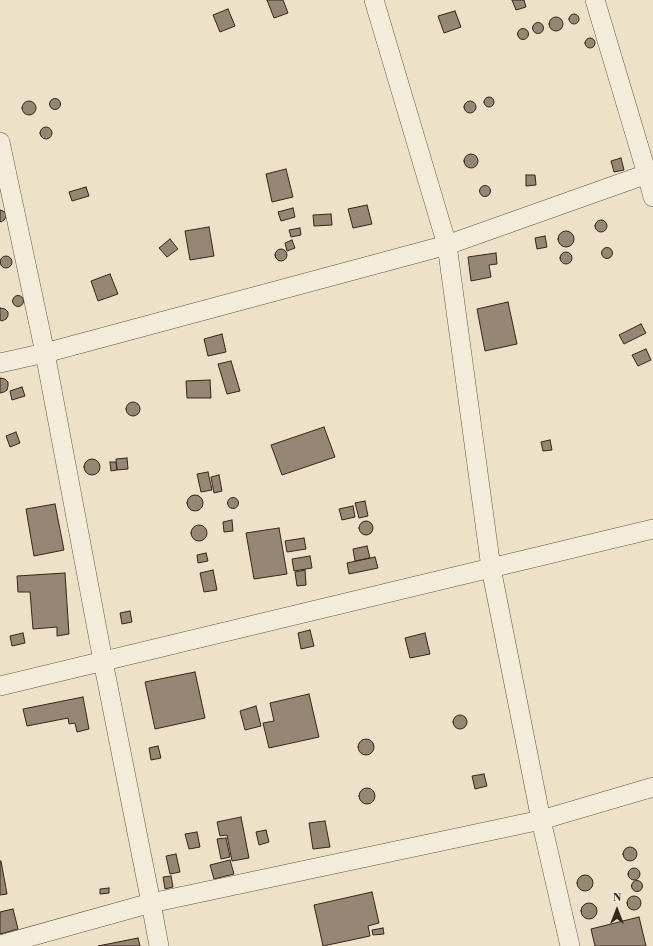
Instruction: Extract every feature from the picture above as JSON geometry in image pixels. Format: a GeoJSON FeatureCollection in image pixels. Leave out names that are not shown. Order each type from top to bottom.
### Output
{"type":"FeatureCollection","features":[{"type":"Feature","properties":{"kind":"street"},"geometry":{"type":"LineString","coordinates":[[374,0],[447,245],[491,568],[541,820],[570,946]]}},
{"type":"Feature","properties":{"kind":"street"},"geometry":{"type":"LineString","coordinates":[[595,0],[650,173],[653,196]]}},
{"type":"Feature","properties":{"kind":"street"},"geometry":{"type":"LineString","coordinates":[[0,142],[45,353],[159,946]]}},
{"type":"Feature","properties":{"kind":"street"},"geometry":{"type":"LineString","coordinates":[[0,363],[45,353],[447,245],[650,173]]}},
{"type":"Feature","properties":{"kind":"street"},"geometry":{"type":"LineString","coordinates":[[0,686],[653,529]]}},
{"type":"Feature","properties":{"kind":"street"},"geometry":{"type":"LineString","coordinates":[[0,945],[151,903],[541,820],[653,787]]}},
{"type":"Feature","properties":{"kind":"building"},"geometry":{"type":"Polygon","coordinates":[[[267,0],[283,0],[288,13],[274,18],[267,0]]]}},
{"type":"Feature","properties":{"kind":"building"},"geometry":{"type":"Polygon","coordinates":[[[512,0],[524,0],[526,7],[516,10],[512,0]]]}},
{"type":"Feature","properties":{"kind":"building"},"geometry":{"type":"Polygon","coordinates":[[[228,9],[235,26],[220,32],[213,15],[228,9]]]}},
{"type":"Feature","properties":{"kind":"building"},"geometry":{"type":"Polygon","coordinates":[[[455,11],[461,27],[444,33],[438,16],[455,11]]]}},
{"type":"Feature","properties":{"kind":"building"},"geometry":{"type":"Polygon","coordinates":[[[574,14],[579,19],[574,24],[569,19],[574,14]]]}},
{"type":"Feature","properties":{"kind":"building"},"geometry":{"type":"Polygon","coordinates":[[[556,17],[561,19],[563,24],[561,29],[556,31],[551,29],[549,24],[551,19],[556,17]]]}},
{"type":"Feature","properties":{"kind":"building"},"geometry":{"type":"Polygon","coordinates":[[[536,23],[540,23],[542,24],[542,32],[536,33],[533,30],[533,26],[536,23]]]}},
{"type":"Feature","properties":{"kind":"building"},"geometry":{"type":"Polygon","coordinates":[[[521,29],[525,29],[527,30],[527,38],[521,39],[518,36],[518,32],[521,29]]]}},
{"type":"Feature","properties":{"kind":"building"},"geometry":{"type":"Polygon","coordinates":[[[588,38],[592,38],[594,39],[594,47],[588,48],[585,45],[585,41],[588,38]]]}},
{"type":"Feature","properties":{"kind":"building"},"geometry":{"type":"Polygon","coordinates":[[[487,97],[491,97],[493,98],[493,106],[487,107],[484,104],[484,100],[487,97]]]}},
{"type":"Feature","properties":{"kind":"building"},"geometry":{"type":"Polygon","coordinates":[[[55,98],[59,100],[61,104],[59,108],[55,110],[51,108],[49,104],[51,100],[55,98]]]}},
{"type":"Feature","properties":{"kind":"building"},"geometry":{"type":"Polygon","coordinates":[[[29,101],[34,103],[36,108],[34,113],[29,115],[24,113],[22,108],[24,103],[29,101]]]}},
{"type":"Feature","properties":{"kind":"building"},"geometry":{"type":"Polygon","coordinates":[[[468,101],[472,101],[476,107],[472,113],[468,113],[464,109],[464,105],[468,101]]]}},
{"type":"Feature","properties":{"kind":"building"},"geometry":{"type":"Polygon","coordinates":[[[44,127],[48,127],[52,133],[48,139],[44,139],[40,135],[40,131],[44,127]]]}},
{"type":"Feature","properties":{"kind":"building"},"geometry":{"type":"Polygon","coordinates":[[[468,154],[474,154],[478,158],[478,164],[474,168],[468,168],[464,164],[464,158],[468,154]]]}},
{"type":"Feature","properties":{"kind":"building"},"geometry":{"type":"Polygon","coordinates":[[[621,158],[624,170],[614,172],[611,161],[621,158]]]}},
{"type":"Feature","properties":{"kind":"building"},"geometry":{"type":"Polygon","coordinates":[[[286,169],[293,197],[272,202],[266,174],[286,169]]]}},
{"type":"Feature","properties":{"kind":"building"},"geometry":{"type":"Polygon","coordinates":[[[526,175],[535,175],[536,185],[526,186],[526,175]]]}},
{"type":"Feature","properties":{"kind":"building"},"geometry":{"type":"Polygon","coordinates":[[[485,185],[489,187],[491,191],[489,195],[485,197],[481,195],[479,191],[481,187],[485,185]]]}},
{"type":"Feature","properties":{"kind":"building"},"geometry":{"type":"Polygon","coordinates":[[[86,187],[89,196],[72,201],[69,192],[86,187]]]}},
{"type":"Feature","properties":{"kind":"building"},"geometry":{"type":"Polygon","coordinates":[[[367,205],[372,224],[353,228],[348,209],[367,205]]]}},
{"type":"Feature","properties":{"kind":"building"},"geometry":{"type":"Polygon","coordinates":[[[293,208],[295,217],[281,221],[278,212],[293,208]]]}},
{"type":"Feature","properties":{"kind":"building"},"geometry":{"type":"Polygon","coordinates":[[[0,210],[6,213],[6,217],[1,222],[0,221],[0,210]]]}},
{"type":"Feature","properties":{"kind":"building"},"geometry":{"type":"Polygon","coordinates":[[[331,214],[332,225],[314,226],[313,215],[331,214]]]}},
{"type":"Feature","properties":{"kind":"building"},"geometry":{"type":"Polygon","coordinates":[[[601,220],[605,222],[607,226],[605,230],[601,232],[597,230],[595,226],[597,222],[601,220]]]}},
{"type":"Feature","properties":{"kind":"building"},"geometry":{"type":"Polygon","coordinates":[[[209,227],[214,256],[190,260],[185,231],[209,227]]]}},
{"type":"Feature","properties":{"kind":"building"},"geometry":{"type":"Polygon","coordinates":[[[300,228],[301,235],[291,237],[289,230],[300,228]]]}},
{"type":"Feature","properties":{"kind":"building"},"geometry":{"type":"Polygon","coordinates":[[[566,231],[573,236],[574,239],[569,246],[566,247],[559,242],[558,239],[563,232],[566,231]]]}},
{"type":"Feature","properties":{"kind":"building"},"geometry":{"type":"Polygon","coordinates":[[[545,236],[547,247],[537,249],[535,238],[545,236]]]}},
{"type":"Feature","properties":{"kind":"building"},"geometry":{"type":"Polygon","coordinates":[[[170,239],[178,249],[167,257],[159,248],[170,239]]]}},
{"type":"Feature","properties":{"kind":"building"},"geometry":{"type":"Polygon","coordinates":[[[292,240],[295,248],[287,251],[285,243],[292,240]]]}},
{"type":"Feature","properties":{"kind":"building"},"geometry":{"type":"Polygon","coordinates":[[[605,248],[609,248],[611,249],[611,257],[605,258],[602,255],[602,251],[605,248]]]}},
{"type":"Feature","properties":{"kind":"building"},"geometry":{"type":"Polygon","coordinates":[[[281,249],[285,251],[287,255],[285,259],[281,261],[277,259],[275,255],[277,251],[281,249]]]}},
{"type":"Feature","properties":{"kind":"building"},"geometry":{"type":"Polygon","coordinates":[[[564,252],[568,252],[572,258],[568,264],[564,264],[560,260],[560,256],[564,252]]]}},
{"type":"Feature","properties":{"kind":"building"},"geometry":{"type":"Polygon","coordinates":[[[496,253],[497,264],[489,265],[491,277],[471,281],[468,257],[496,253]]]}},
{"type":"Feature","properties":{"kind":"building"},"geometry":{"type":"Polygon","coordinates":[[[6,256],[10,258],[12,262],[10,266],[6,268],[2,266],[0,262],[2,258],[6,256]]]}},
{"type":"Feature","properties":{"kind":"building"},"geometry":{"type":"Polygon","coordinates":[[[110,274],[118,294],[98,301],[91,281],[110,274]]]}},
{"type":"Feature","properties":{"kind":"building"},"geometry":{"type":"Polygon","coordinates":[[[16,296],[20,296],[22,297],[22,305],[16,306],[13,303],[13,299],[16,296]]]}},
{"type":"Feature","properties":{"kind":"building"},"geometry":{"type":"Polygon","coordinates":[[[508,302],[517,344],[485,351],[477,309],[508,302]]]}},
{"type":"Feature","properties":{"kind":"building"},"geometry":{"type":"Polygon","coordinates":[[[0,308],[5,309],[8,312],[6,319],[2,321],[0,320],[0,308]]]}},
{"type":"Feature","properties":{"kind":"building"},"geometry":{"type":"Polygon","coordinates":[[[641,324],[646,333],[624,344],[619,335],[641,324]]]}},
{"type":"Feature","properties":{"kind":"building"},"geometry":{"type":"Polygon","coordinates":[[[222,334],[226,352],[208,356],[204,339],[222,334]]]}},
{"type":"Feature","properties":{"kind":"building"},"geometry":{"type":"Polygon","coordinates":[[[646,349],[651,360],[638,366],[632,355],[646,349]]]}},
{"type":"Feature","properties":{"kind":"building"},"geometry":{"type":"Polygon","coordinates":[[[231,361],[240,391],[227,394],[218,364],[231,361]]]}},
{"type":"Feature","properties":{"kind":"building"},"geometry":{"type":"Polygon","coordinates":[[[0,378],[5,379],[8,382],[8,386],[7,390],[0,393],[0,378]]]}},
{"type":"Feature","properties":{"kind":"building"},"geometry":{"type":"Polygon","coordinates":[[[210,380],[211,398],[187,398],[186,381],[210,380]]]}},
{"type":"Feature","properties":{"kind":"building"},"geometry":{"type":"Polygon","coordinates":[[[22,387],[25,396],[12,400],[10,391],[22,387]]]}},
{"type":"Feature","properties":{"kind":"building"},"geometry":{"type":"Polygon","coordinates":[[[133,402],[138,404],[140,409],[138,414],[133,416],[128,414],[126,409],[128,404],[133,402]]]}},
{"type":"Feature","properties":{"kind":"building"},"geometry":{"type":"Polygon","coordinates":[[[324,427],[335,457],[282,475],[271,445],[324,427]]]}},
{"type":"Feature","properties":{"kind":"building"},"geometry":{"type":"Polygon","coordinates":[[[16,432],[20,443],[10,447],[6,436],[16,432]]]}},
{"type":"Feature","properties":{"kind":"building"},"geometry":{"type":"Polygon","coordinates":[[[550,440],[552,450],[543,451],[541,442],[550,440]]]}},
{"type":"Feature","properties":{"kind":"building"},"geometry":{"type":"Polygon","coordinates":[[[127,458],[128,469],[117,470],[116,459],[127,458]]]}},
{"type":"Feature","properties":{"kind":"building"},"geometry":{"type":"Polygon","coordinates":[[[92,459],[99,464],[100,467],[95,474],[92,475],[85,470],[84,467],[89,460],[92,459]]]}},
{"type":"Feature","properties":{"kind":"building"},"geometry":{"type":"Polygon","coordinates":[[[110,462],[116,462],[117,470],[111,471],[110,462]]]}},
{"type":"Feature","properties":{"kind":"building"},"geometry":{"type":"Polygon","coordinates":[[[208,472],[212,490],[201,492],[197,474],[208,472]]]}},
{"type":"Feature","properties":{"kind":"building"},"geometry":{"type":"Polygon","coordinates":[[[219,475],[222,491],[214,493],[211,477],[219,475]]]}},
{"type":"Feature","properties":{"kind":"building"},"geometry":{"type":"Polygon","coordinates":[[[192,495],[198,495],[203,500],[201,509],[198,511],[192,511],[187,506],[187,500],[192,495]]]}},
{"type":"Feature","properties":{"kind":"building"},"geometry":{"type":"Polygon","coordinates":[[[231,498],[235,498],[237,499],[237,507],[231,508],[228,505],[228,501],[231,498]]]}},
{"type":"Feature","properties":{"kind":"building"},"geometry":{"type":"Polygon","coordinates":[[[365,501],[368,516],[359,518],[355,503],[365,501]]]}},
{"type":"Feature","properties":{"kind":"building"},"geometry":{"type":"Polygon","coordinates":[[[55,504],[64,550],[34,556],[26,509],[55,504]]]}},
{"type":"Feature","properties":{"kind":"building"},"geometry":{"type":"Polygon","coordinates":[[[353,506],[355,517],[342,520],[339,509],[353,506]]]}},
{"type":"Feature","properties":{"kind":"building"},"geometry":{"type":"Polygon","coordinates":[[[232,520],[233,531],[224,532],[223,522],[232,520]]]}},
{"type":"Feature","properties":{"kind":"building"},"geometry":{"type":"Polygon","coordinates":[[[363,521],[369,521],[373,525],[373,531],[369,535],[363,535],[359,531],[359,525],[363,521]]]}},
{"type":"Feature","properties":{"kind":"building"},"geometry":{"type":"Polygon","coordinates":[[[196,525],[202,525],[207,530],[205,539],[202,541],[196,541],[191,536],[191,530],[196,525]]]}},
{"type":"Feature","properties":{"kind":"building"},"geometry":{"type":"Polygon","coordinates":[[[279,528],[287,574],[254,579],[246,533],[279,528]]]}},
{"type":"Feature","properties":{"kind":"building"},"geometry":{"type":"Polygon","coordinates":[[[304,538],[306,549],[287,552],[285,541],[304,538]]]}},
{"type":"Feature","properties":{"kind":"building"},"geometry":{"type":"Polygon","coordinates":[[[367,546],[370,558],[355,561],[353,549],[367,546]]]}},
{"type":"Feature","properties":{"kind":"building"},"geometry":{"type":"Polygon","coordinates":[[[206,553],[208,561],[198,563],[197,555],[206,553]]]}},
{"type":"Feature","properties":{"kind":"building"},"geometry":{"type":"Polygon","coordinates":[[[310,556],[312,568],[294,571],[292,559],[310,556]]]}},
{"type":"Feature","properties":{"kind":"building"},"geometry":{"type":"Polygon","coordinates":[[[375,557],[378,568],[349,574],[347,563],[375,557]]]}},
{"type":"Feature","properties":{"kind":"building"},"geometry":{"type":"Polygon","coordinates":[[[213,570],[217,590],[204,592],[200,573],[213,570]]]}},
{"type":"Feature","properties":{"kind":"building"},"geometry":{"type":"Polygon","coordinates":[[[305,570],[306,585],[297,586],[295,572],[305,570]]]}},
{"type":"Feature","properties":{"kind":"building"},"geometry":{"type":"Polygon","coordinates":[[[65,573],[69,634],[57,636],[57,627],[33,629],[30,592],[18,592],[17,576],[65,573]]]}},
{"type":"Feature","properties":{"kind":"building"},"geometry":{"type":"Polygon","coordinates":[[[130,611],[132,622],[122,624],[120,613],[130,611]]]}},
{"type":"Feature","properties":{"kind":"building"},"geometry":{"type":"Polygon","coordinates":[[[310,630],[314,646],[301,649],[298,633],[310,630]]]}},
{"type":"Feature","properties":{"kind":"building"},"geometry":{"type":"Polygon","coordinates":[[[23,633],[25,643],[12,646],[10,636],[23,633]]]}},
{"type":"Feature","properties":{"kind":"building"},"geometry":{"type":"Polygon","coordinates":[[[425,633],[430,654],[410,658],[405,638],[425,633]]]}},
{"type":"Feature","properties":{"kind":"building"},"geometry":{"type":"Polygon","coordinates":[[[195,672],[205,718],[155,729],[145,682],[195,672]]]}},
{"type":"Feature","properties":{"kind":"building"},"geometry":{"type":"Polygon","coordinates":[[[309,694],[319,737],[269,748],[263,723],[274,721],[270,703],[309,694]]]}},
{"type":"Feature","properties":{"kind":"building"},"geometry":{"type":"Polygon","coordinates":[[[83,697],[89,729],[77,732],[75,723],[69,724],[68,718],[27,726],[23,709],[83,697]]]}},
{"type":"Feature","properties":{"kind":"building"},"geometry":{"type":"Polygon","coordinates":[[[256,706],[261,726],[245,730],[240,711],[256,706]]]}},
{"type":"Feature","properties":{"kind":"building"},"geometry":{"type":"Polygon","coordinates":[[[460,715],[465,717],[467,722],[465,727],[460,729],[455,727],[453,722],[455,717],[460,715]]]}},
{"type":"Feature","properties":{"kind":"building"},"geometry":{"type":"Polygon","coordinates":[[[366,739],[373,744],[374,747],[369,754],[366,755],[359,750],[358,747],[363,740],[366,739]]]}},
{"type":"Feature","properties":{"kind":"building"},"geometry":{"type":"Polygon","coordinates":[[[158,746],[161,758],[151,760],[149,748],[158,746]]]}},
{"type":"Feature","properties":{"kind":"building"},"geometry":{"type":"Polygon","coordinates":[[[484,774],[487,786],[475,789],[472,776],[484,774]]]}},
{"type":"Feature","properties":{"kind":"building"},"geometry":{"type":"Polygon","coordinates":[[[367,788],[374,793],[375,796],[370,803],[367,804],[360,799],[359,796],[364,789],[367,788]]]}},
{"type":"Feature","properties":{"kind":"building"},"geometry":{"type":"Polygon","coordinates":[[[241,817],[249,858],[232,861],[227,835],[220,836],[217,822],[241,817]]]}},
{"type":"Feature","properties":{"kind":"building"},"geometry":{"type":"Polygon","coordinates":[[[325,821],[330,847],[313,849],[309,823],[325,821]]]}},
{"type":"Feature","properties":{"kind":"building"},"geometry":{"type":"Polygon","coordinates":[[[266,830],[269,842],[259,845],[256,832],[266,830]]]}},
{"type":"Feature","properties":{"kind":"building"},"geometry":{"type":"Polygon","coordinates":[[[197,832],[200,847],[189,849],[185,834],[197,832]]]}},
{"type":"Feature","properties":{"kind":"building"},"geometry":{"type":"Polygon","coordinates":[[[226,838],[230,857],[221,859],[217,839],[226,838]]]}},
{"type":"Feature","properties":{"kind":"building"},"geometry":{"type":"Polygon","coordinates":[[[627,847],[633,847],[637,851],[637,857],[633,861],[627,861],[623,857],[623,851],[627,847]]]}},
{"type":"Feature","properties":{"kind":"building"},"geometry":{"type":"Polygon","coordinates":[[[176,854],[180,872],[170,874],[166,856],[176,854]]]}},
{"type":"Feature","properties":{"kind":"building"},"geometry":{"type":"Polygon","coordinates":[[[230,860],[234,874],[214,879],[210,865],[230,860]]]}},
{"type":"Feature","properties":{"kind":"building"},"geometry":{"type":"Polygon","coordinates":[[[0,861],[7,894],[0,895],[0,861]]]}},
{"type":"Feature","properties":{"kind":"building"},"geometry":{"type":"Polygon","coordinates":[[[632,868],[636,868],[640,874],[636,880],[632,880],[628,876],[628,872],[632,868]]]}},
{"type":"Feature","properties":{"kind":"building"},"geometry":{"type":"Polygon","coordinates":[[[582,875],[588,875],[593,880],[591,889],[588,891],[582,891],[577,886],[577,880],[582,875]]]}},
{"type":"Feature","properties":{"kind":"building"},"geometry":{"type":"Polygon","coordinates":[[[171,876],[173,887],[165,889],[163,877],[171,876]]]}},
{"type":"Feature","properties":{"kind":"building"},"geometry":{"type":"Polygon","coordinates":[[[635,881],[639,881],[641,882],[641,890],[635,891],[632,888],[632,884],[635,881]]]}},
{"type":"Feature","properties":{"kind":"building"},"geometry":{"type":"Polygon","coordinates":[[[109,888],[109,893],[100,894],[100,889],[109,888]]]}},
{"type":"Feature","properties":{"kind":"building"},"geometry":{"type":"Polygon","coordinates":[[[372,892],[379,923],[368,926],[370,936],[323,946],[314,905],[372,892]]]}},
{"type":"Feature","properties":{"kind":"building"},"geometry":{"type":"Polygon","coordinates":[[[634,896],[639,898],[641,903],[639,908],[634,910],[629,908],[627,903],[629,898],[634,896]]]}},
{"type":"Feature","properties":{"kind":"building"},"geometry":{"type":"Polygon","coordinates":[[[589,903],[596,908],[597,911],[592,918],[589,919],[582,914],[581,911],[586,904],[589,903]]]}},
{"type":"Feature","properties":{"kind":"building"},"geometry":{"type":"Polygon","coordinates":[[[13,909],[18,929],[0,934],[0,912],[13,909]]]}},
{"type":"Feature","properties":{"kind":"building"},"geometry":{"type":"Polygon","coordinates":[[[639,917],[646,946],[595,946],[591,929],[639,917]]]}},
{"type":"Feature","properties":{"kind":"building"},"geometry":{"type":"Polygon","coordinates":[[[383,928],[384,934],[373,935],[372,930],[383,928]]]}},
{"type":"Feature","properties":{"kind":"building"},"geometry":{"type":"Polygon","coordinates":[[[138,938],[140,946],[98,946],[138,938]]]}}]}
